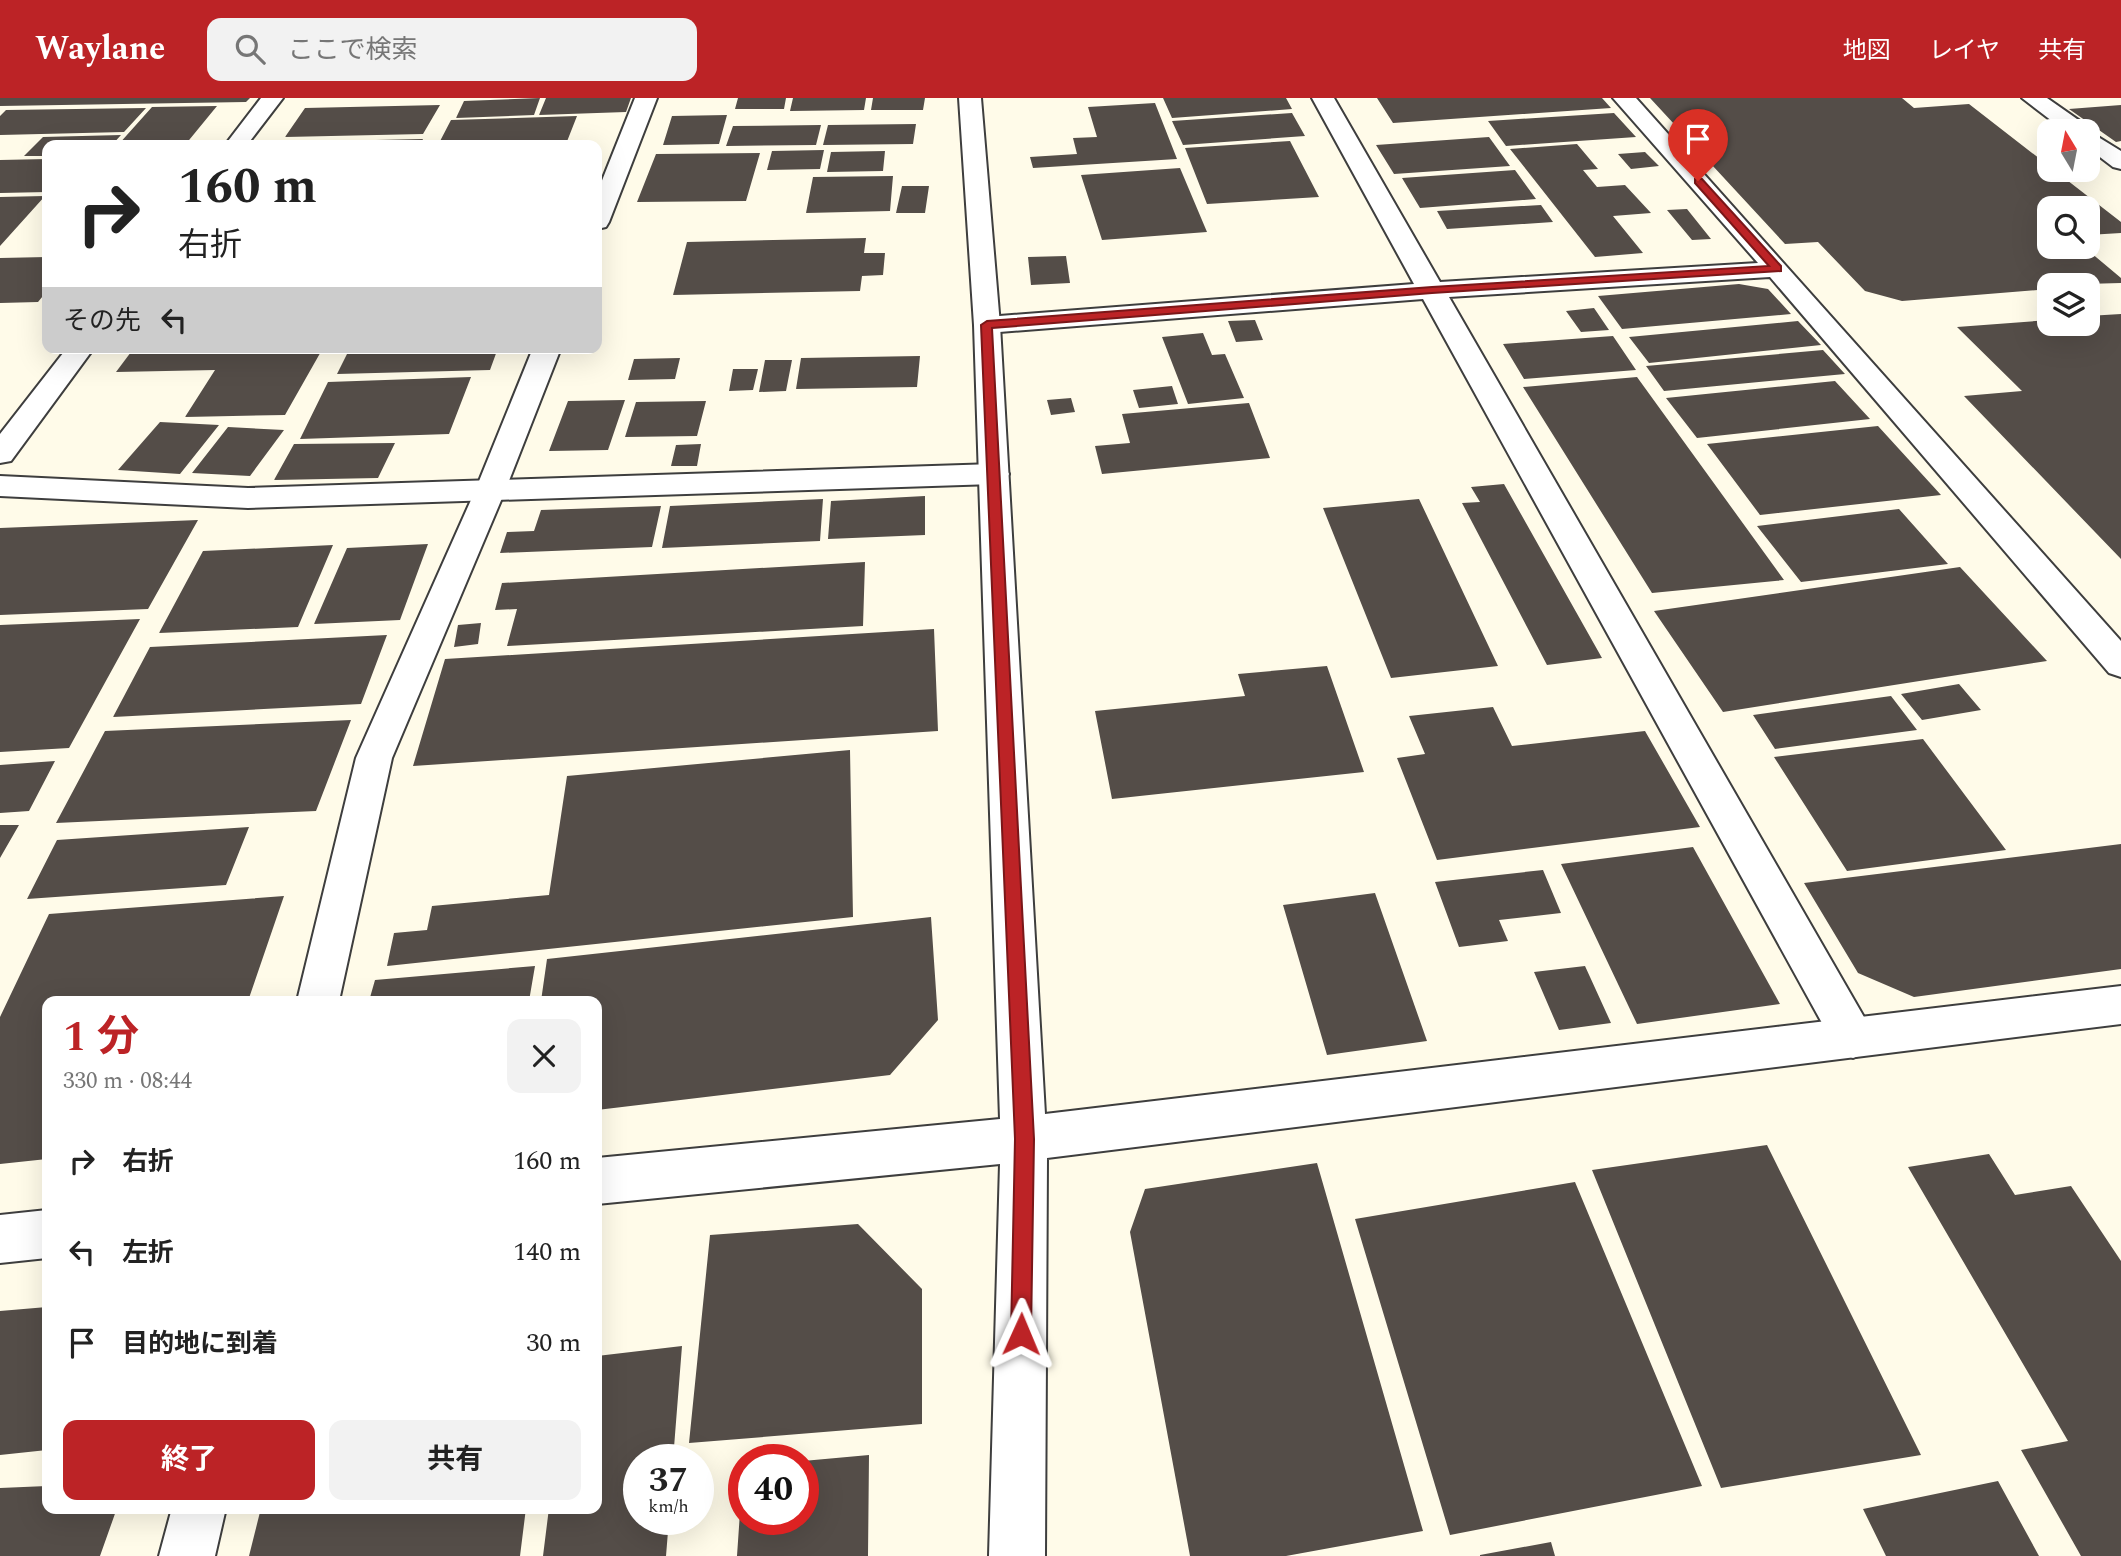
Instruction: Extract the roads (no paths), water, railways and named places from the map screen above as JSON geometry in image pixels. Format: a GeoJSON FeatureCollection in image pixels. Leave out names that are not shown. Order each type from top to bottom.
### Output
{"type":"FeatureCollection","features":[{"type":"Feature","properties":{"kind":"street"},"geometry":{"type":"LineString","coordinates":[[240,140],[272,98]]}},
{"type":"Feature","properties":{"kind":"street"},"geometry":{"type":"LineString","coordinates":[[602,209],[646,98]]}},
{"type":"Feature","properties":{"kind":"street"},"geometry":{"type":"LineString","coordinates":[[970,98],[987,325],[1024,1139],[1017,1556]]}},
{"type":"Feature","properties":{"kind":"street"},"geometry":{"type":"LineString","coordinates":[[1323,98],[1853,1038]]}},
{"type":"Feature","properties":{"kind":"street"},"geometry":{"type":"LineString","coordinates":[[1624,98],[1777,269],[2121,664]]}},
{"type":"Feature","properties":{"kind":"street"},"geometry":{"type":"LineString","coordinates":[[2032,98],[2062,119]]}},
{"type":"Feature","properties":{"kind":"street"},"geometry":{"type":"LineString","coordinates":[[2100,147],[2121,162]]}},
{"type":"Feature","properties":{"kind":"street"},"geometry":{"type":"LineString","coordinates":[[987,325],[1432,290],[1777,269]]}},
{"type":"Feature","properties":{"kind":"street"},"geometry":{"type":"LineString","coordinates":[[0,454],[76,354]]}},
{"type":"Feature","properties":{"kind":"street"},"geometry":{"type":"LineString","coordinates":[[319,996],[374,758],[490,491],[545,354]]}},
{"type":"Feature","properties":{"kind":"street"},"geometry":{"type":"LineString","coordinates":[[0,486],[248,498],[994,474]]}},
{"type":"Feature","properties":{"kind":"street"},"geometry":{"type":"LineString","coordinates":[[602,1181],[1024,1139],[2121,1005]]}},
{"type":"Feature","properties":{"kind":"street"},"geometry":{"type":"LineString","coordinates":[[0,1239],[42,1235]]}},
{"type":"Feature","properties":{"kind":"street"},"geometry":{"type":"LineString","coordinates":[[187,1556],[198,1514]]}}]}
